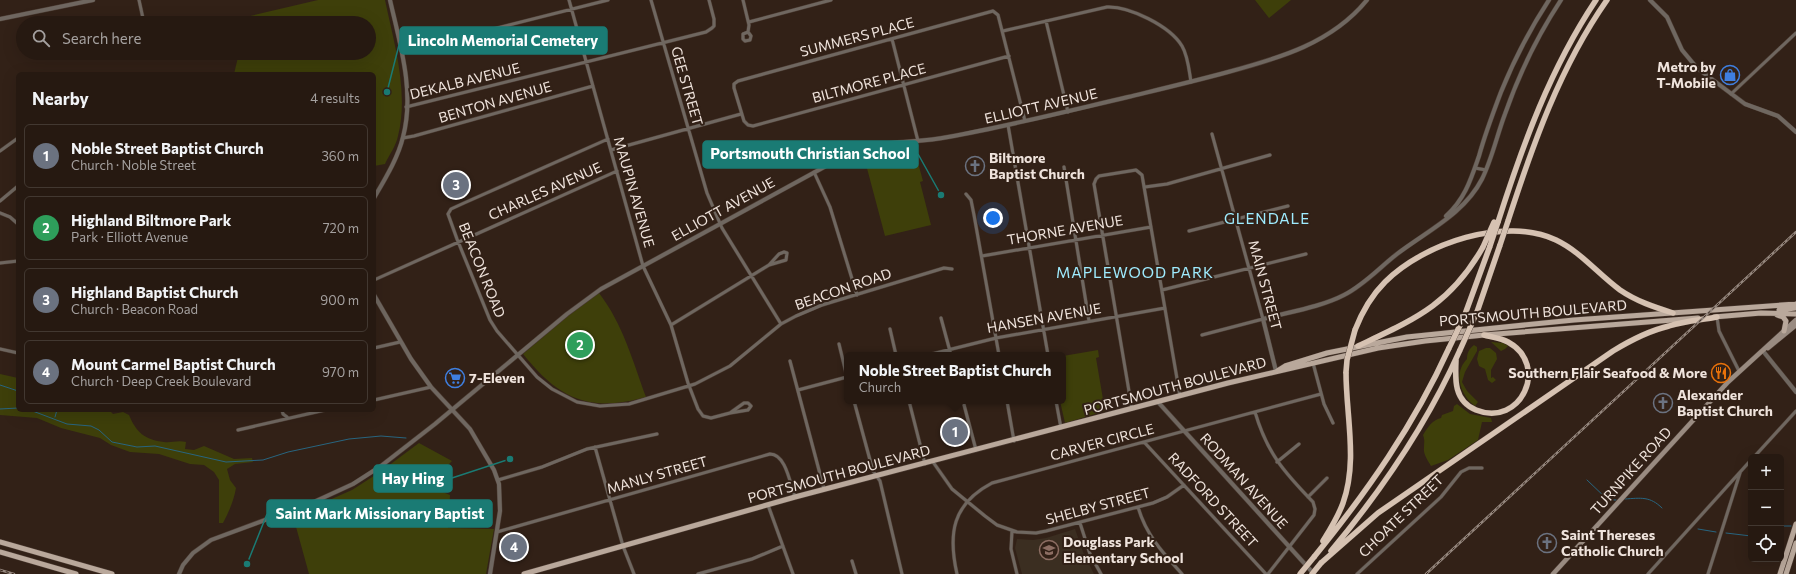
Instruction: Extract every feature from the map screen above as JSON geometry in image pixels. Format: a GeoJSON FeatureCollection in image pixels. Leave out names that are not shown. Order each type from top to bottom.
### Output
{"type":"FeatureCollection","features":[{"type":"Feature","properties":{"kind":"highway"},"geometry":{"type":"LineString","coordinates":[[1300,574],[1359,501],[1415,416],[1464,317],[1490,246],[1496,222],[1525,140],[1551,78],[1575,33],[1596,0]]}},
{"type":"Feature","properties":{"kind":"highway"},"geometry":{"type":"LineString","coordinates":[[1313,574],[1368,504],[1398,461],[1456,359],[1477,312],[1536,137],[1551,101],[1580,44],[1607,0]]}},
{"type":"Feature","properties":{"kind":"highway"},"geometry":{"type":"LineString","coordinates":[[1358,346],[1398,328],[1432,307],[1461,281],[1483,247],[1496,222]]}},
{"type":"Feature","properties":{"kind":"highway"},"geometry":{"type":"LineString","coordinates":[[1314,557],[1339,514],[1349,479],[1351,454],[1346,372],[1347,360],[1355,330],[1362,313],[1378,290],[1394,274],[1408,264],[1424,254],[1446,244],[1482,234],[1503,231],[1531,233],[1555,240],[1580,255],[1612,284],[1628,295],[1646,304],[1673,313]]}},
{"type":"Feature","properties":{"kind":"highway"},"geometry":{"type":"LineString","coordinates":[[1321,563],[1378,514],[1613,351],[1643,334],[1655,330],[1717,317]]}},
{"type":"Feature","properties":{"kind":"highway"},"geometry":{"type":"LineString","coordinates":[[1456,359],[1456,386],[1461,398],[1469,406],[1481,412],[1492,413],[1503,411],[1517,403],[1524,393],[1529,381],[1528,368],[1523,356],[1509,342],[1484,335]]}},
{"type":"Feature","properties":{"kind":"main road","name":"PORTSMOUTH BOULEVARD"},"geometry":{"type":"LineString","coordinates":[[1276,371],[1285,366],[1358,346],[1385,340],[1442,332],[1796,304]]}},
{"type":"Feature","properties":{"kind":"main road"},"geometry":{"type":"LineString","coordinates":[[1761,313],[1793,309],[1796,307],[1796,304]]}},
{"type":"Feature","properties":{"kind":"main road","name":"PORTSMOUTH BOULEVARD"},"geometry":{"type":"LineString","coordinates":[[524,574],[795,497],[1014,441],[1180,396],[1276,371],[1287,370],[1401,344],[1484,335],[1761,313],[1796,314]]}},
{"type":"Feature","properties":{"kind":"main road"},"geometry":{"type":"LineString","coordinates":[[1770,313],[1781,316],[1785,319],[1787,323],[1784,331]]}},
{"type":"Feature","properties":{"kind":"main road","name":"TURNPIKE ROAD"},"geometry":{"type":"LineString","coordinates":[[1553,574],[1739,371],[1796,320]]}},
{"type":"Feature","properties":{"kind":"main road","name":"TURNPIKE ROAD"},"geometry":{"type":"LineString","coordinates":[[1763,351],[1774,344],[1796,325]]}},
{"type":"Feature","properties":{"kind":"main road"},"geometry":{"type":"LineString","coordinates":[[1780,574],[1796,524]]}},
{"type":"Feature","properties":{"kind":"main road"},"geometry":{"type":"LineString","coordinates":[[0,542],[112,574]]}},
{"type":"Feature","properties":{"kind":"main road"},"geometry":{"type":"LineString","coordinates":[[1786,574],[1796,543]]}},
{"type":"Feature","properties":{"kind":"main road"},"geometry":{"type":"LineString","coordinates":[[0,552],[76,574]]}},
{"type":"Feature","properties":{"kind":"street"},"geometry":{"type":"LineString","coordinates":[[0,19],[93,0]]}},
{"type":"Feature","properties":{"kind":"street"},"geometry":{"type":"LineString","coordinates":[[139,0],[142,16]]}},
{"type":"Feature","properties":{"kind":"street"},"geometry":{"type":"LineString","coordinates":[[376,194],[403,138],[406,108],[405,70],[390,0]]}},
{"type":"Feature","properties":{"kind":"street","name":"MAUPIN AVENUE"},"geometry":{"type":"LineString","coordinates":[[569,0],[643,266],[670,326],[689,386],[698,409],[704,416],[711,418],[730,413]]}},
{"type":"Feature","properties":{"kind":"street"},"geometry":{"type":"LineString","coordinates":[[402,52],[608,0]]}},
{"type":"Feature","properties":{"kind":"street","name":"GEE STREET"},"geometry":{"type":"LineString","coordinates":[[651,0],[701,177],[720,224],[781,324]]}},
{"type":"Feature","properties":{"kind":"street","name":"DEKALB AVENUE"},"geometry":{"type":"LineString","coordinates":[[406,108],[706,32],[714,26],[714,19],[709,0]]}},
{"type":"Feature","properties":{"kind":"street"},"geometry":{"type":"LineString","coordinates":[[743,0],[750,27],[748,32]]}},
{"type":"Feature","properties":{"kind":"street"},"geometry":{"type":"LineString","coordinates":[[748,22],[831,0]]}},
{"type":"Feature","properties":{"kind":"street","name":"ELLIOTT AVENUE"},"geometry":{"type":"LineString","coordinates":[[179,574],[183,565],[193,553],[210,540],[316,502],[353,484],[396,455],[601,289],[848,154],[868,147],[889,143],[946,138],[1068,112],[1191,82],[1270,60],[1302,48],[1326,36],[1343,24],[1367,0]]}},
{"type":"Feature","properties":{"kind":"street"},"geometry":{"type":"LineString","coordinates":[[1430,231],[1460,201],[1469,187],[1492,118],[1510,71],[1530,32],[1549,0]]}},
{"type":"Feature","properties":{"kind":"street"},"geometry":{"type":"LineString","coordinates":[[1202,335],[1343,296],[1360,285],[1397,254],[1430,231],[1466,202],[1478,186],[1486,170],[1498,130],[1519,79],[1536,43],[1561,0]]}},
{"type":"Feature","properties":{"kind":"street"},"geometry":{"type":"LineString","coordinates":[[1650,0],[1667,17],[1687,58],[1703,73],[1751,108],[1778,116],[1796,132]]}},
{"type":"Feature","properties":{"kind":"street"},"geometry":{"type":"LineString","coordinates":[[1003,31],[1107,7],[1119,7],[1130,10],[1163,28],[1178,40],[1185,54],[1191,82]]}},
{"type":"Feature","properties":{"kind":"street","name":"SUMMERS PLACE"},"geometry":{"type":"LineString","coordinates":[[741,114],[734,88],[734,84],[738,81],[992,11],[998,15],[1003,31],[1025,121]]}},
{"type":"Feature","properties":{"kind":"street"},"geometry":{"type":"LineString","coordinates":[[1046,21],[1068,112]]}},
{"type":"Feature","properties":{"kind":"street"},"geometry":{"type":"LineString","coordinates":[[1731,94],[1796,33]]}},
{"type":"Feature","properties":{"kind":"street"},"geometry":{"type":"LineString","coordinates":[[892,39],[918,141]]}},
{"type":"Feature","properties":{"kind":"street","name":"BILTMORE PLACE"},"geometry":{"type":"LineString","coordinates":[[741,114],[746,124],[753,126],[1009,56]]}},
{"type":"Feature","properties":{"kind":"street","name":"BENTON AVENUE"},"geometry":{"type":"LineString","coordinates":[[403,138],[593,86]]}},
{"type":"Feature","properties":{"kind":"street"},"geometry":{"type":"LineString","coordinates":[[610,150],[741,114]]}},
{"type":"Feature","properties":{"kind":"street"},"geometry":{"type":"LineString","coordinates":[[1008,125],[1048,352]]}},
{"type":"Feature","properties":{"kind":"street","name":"MAIN STREET"},"geometry":{"type":"LineString","coordinates":[[1212,134],[1276,371]]}},
{"type":"Feature","properties":{"kind":"street"},"geometry":{"type":"LineString","coordinates":[[0,151],[16,139]]}},
{"type":"Feature","properties":{"kind":"street","name":"BEACON ROAD"},"geometry":{"type":"LineString","coordinates":[[608,139],[451,209],[448,217],[490,320],[497,331],[537,376],[552,390],[570,399],[588,405],[609,406],[629,404],[689,386],[709,378],[730,366],[781,324],[808,310],[944,268],[952,269]]}},
{"type":"Feature","properties":{"kind":"street"},"geometry":{"type":"LineString","coordinates":[[1145,187],[1167,184],[1270,155]]}},
{"type":"Feature","properties":{"kind":"street"},"geometry":{"type":"LineString","coordinates":[[1064,167],[1089,321]]}},
{"type":"Feature","properties":{"kind":"street"},"geometry":{"type":"LineString","coordinates":[[1475,168],[1486,170]]}},
{"type":"Feature","properties":{"kind":"street"},"geometry":{"type":"LineString","coordinates":[[1132,409],[1094,184],[1096,179],[1100,176],[1136,170],[1141,172],[1145,187],[1180,396]]}},
{"type":"Feature","properties":{"kind":"street","name":"CHARLES AVENUE"},"geometry":{"type":"LineString","coordinates":[[376,279],[616,171]]}},
{"type":"Feature","properties":{"kind":"street"},"geometry":{"type":"LineString","coordinates":[[814,172],[830,207],[857,295]]}},
{"type":"Feature","properties":{"kind":"street"},"geometry":{"type":"LineString","coordinates":[[0,201],[16,188]]}},
{"type":"Feature","properties":{"kind":"street"},"geometry":{"type":"LineString","coordinates":[[966,194],[971,200],[998,352]]}},
{"type":"Feature","properties":{"kind":"street"},"geometry":{"type":"LineString","coordinates":[[1189,231],[1288,206]]}},
{"type":"Feature","properties":{"kind":"street"},"geometry":{"type":"LineString","coordinates":[[0,214],[10,217],[16,222]]}},
{"type":"Feature","properties":{"kind":"street","name":"THORNE AVENUE"},"geometry":{"type":"LineString","coordinates":[[982,256],[1151,226]]}},
{"type":"Feature","properties":{"kind":"street"},"geometry":{"type":"LineString","coordinates":[[670,326],[769,265],[786,260],[787,253],[784,252],[779,254],[769,265]]}},
{"type":"Feature","properties":{"kind":"street"},"geometry":{"type":"LineString","coordinates":[[1162,290],[1306,254]]}},
{"type":"Feature","properties":{"kind":"street"},"geometry":{"type":"LineString","coordinates":[[0,263],[16,261]]}},
{"type":"Feature","properties":{"kind":"street"},"geometry":{"type":"LineString","coordinates":[[376,299],[400,342],[431,387],[476,438],[490,461],[498,480],[501,501],[498,532],[490,574]]}},
{"type":"Feature","properties":{"kind":"street","name":"HANSEN AVENUE"},"geometry":{"type":"LineString","coordinates":[[938,352],[996,338],[1165,308]]}},
{"type":"Feature","properties":{"kind":"street"},"geometry":{"type":"LineString","coordinates":[[1717,317],[1718,331],[1739,371]]}},
{"type":"Feature","properties":{"kind":"street"},"geometry":{"type":"LineString","coordinates":[[941,318],[950,352]]}},
{"type":"Feature","properties":{"kind":"street"},"geometry":{"type":"LineString","coordinates":[[890,329],[895,352]]}},
{"type":"Feature","properties":{"kind":"street"},"geometry":{"type":"LineString","coordinates":[[376,348],[400,342]]}},
{"type":"Feature","properties":{"kind":"street"},"geometry":{"type":"LineString","coordinates":[[839,344],[844,365]]}},
{"type":"Feature","properties":{"kind":"street"},"geometry":{"type":"LineString","coordinates":[[0,349],[16,353]]}},
{"type":"Feature","properties":{"kind":"street"},"geometry":{"type":"LineString","coordinates":[[1763,351],[1796,392]]}},
{"type":"Feature","properties":{"kind":"street"},"geometry":{"type":"LineString","coordinates":[[790,361],[824,490]]}},
{"type":"Feature","properties":{"kind":"street"},"geometry":{"type":"LineString","coordinates":[[1313,363],[1321,394],[1333,423]]}},
{"type":"Feature","properties":{"kind":"street"},"geometry":{"type":"LineString","coordinates":[[798,390],[844,378]]}},
{"type":"Feature","properties":{"kind":"street"},"geometry":{"type":"LineString","coordinates":[[376,400],[431,387]]}},
{"type":"Feature","properties":{"kind":"street","name":"CARVER CIRCLE"},"geometry":{"type":"LineString","coordinates":[[958,574],[953,556],[952,537],[955,522],[967,502],[984,487],[999,480],[1321,394]]}},
{"type":"Feature","properties":{"kind":"street","name":"RODMAN AVENUE"},"geometry":{"type":"LineString","coordinates":[[1158,402],[1313,574]]}},
{"type":"Feature","properties":{"kind":"street"},"geometry":{"type":"LineString","coordinates":[[748,403],[751,406],[748,410],[730,413],[744,404],[748,403]]}},
{"type":"Feature","properties":{"kind":"street"},"geometry":{"type":"LineString","coordinates":[[855,404],[872,465],[880,481],[902,574]]}},
{"type":"Feature","properties":{"kind":"street"},"geometry":{"type":"LineString","coordinates":[[910,404],[925,464]]}},
{"type":"Feature","properties":{"kind":"street"},"geometry":{"type":"LineString","coordinates":[[964,404],[976,450]]}},
{"type":"Feature","properties":{"kind":"street"},"geometry":{"type":"LineString","coordinates":[[1008,404],[1014,441]]}},
{"type":"Feature","properties":{"kind":"street"},"geometry":{"type":"LineString","coordinates":[[1057,404],[1061,428]]}},
{"type":"Feature","properties":{"kind":"street"},"geometry":{"type":"LineString","coordinates":[[1757,454],[1796,411]]}},
{"type":"Feature","properties":{"kind":"street"},"geometry":{"type":"LineString","coordinates":[[283,412],[284,416],[288,418]]}},
{"type":"Feature","properties":{"kind":"street"},"geometry":{"type":"LineString","coordinates":[[238,430],[316,412]]}},
{"type":"Feature","properties":{"kind":"street"},"geometry":{"type":"LineString","coordinates":[[1255,412],[1262,436],[1277,462],[1308,497],[1314,505],[1315,512],[1290,547],[1267,574]]}},
{"type":"Feature","properties":{"kind":"street"},"geometry":{"type":"LineString","coordinates":[[498,480],[530,472],[578,452],[595,447],[658,434]]}},
{"type":"Feature","properties":{"kind":"street","name":"RADFORD STREET"},"geometry":{"type":"LineString","coordinates":[[1144,442],[1267,574]]}},
{"type":"Feature","properties":{"kind":"street"},"geometry":{"type":"LineString","coordinates":[[1277,462],[1299,444]]}},
{"type":"Feature","properties":{"kind":"street"},"geometry":{"type":"LineString","coordinates":[[595,447],[623,546],[634,574]]}},
{"type":"Feature","properties":{"kind":"street","name":"MANLY STREET"},"geometry":{"type":"LineString","coordinates":[[498,532],[773,454],[779,456],[783,461],[795,497]]}},
{"type":"Feature","properties":{"kind":"street"},"geometry":{"type":"LineString","coordinates":[[933,462],[946,481],[967,502],[991,521],[1012,531],[1011,549],[1017,574]]}},
{"type":"Feature","properties":{"kind":"street"},"geometry":{"type":"LineString","coordinates":[[1648,574],[1748,464]]}},
{"type":"Feature","properties":{"kind":"street","name":"CHOATE STREET"},"geometry":{"type":"LineString","coordinates":[[1357,574],[1445,493],[1461,472],[1469,468],[1482,468]]}},
{"type":"Feature","properties":{"kind":"street"},"geometry":{"type":"LineString","coordinates":[[1708,574],[1741,472]]}},
{"type":"Feature","properties":{"kind":"street"},"geometry":{"type":"LineString","coordinates":[[1308,497],[1327,478]]}},
{"type":"Feature","properties":{"kind":"street","name":"SHELBY STREET"},"geometry":{"type":"LineString","coordinates":[[1012,531],[1036,533],[1080,523],[1163,499],[1184,485]]}},
{"type":"Feature","properties":{"kind":"street"},"geometry":{"type":"LineString","coordinates":[[768,505],[793,574]]}},
{"type":"Feature","properties":{"kind":"street"},"geometry":{"type":"LineString","coordinates":[[1138,507],[1151,538],[1182,574]]}},
{"type":"Feature","properties":{"kind":"street"},"geometry":{"type":"LineString","coordinates":[[1080,523],[1090,554],[1101,574]]}},
{"type":"Feature","properties":{"kind":"street"},"geometry":{"type":"LineString","coordinates":[[698,574],[752,559],[783,546]]}},
{"type":"Feature","properties":{"kind":"street"},"geometry":{"type":"LineString","coordinates":[[852,561],[856,574]]}},
{"type":"Feature","properties":{"kind":"shaded area"},"geometry":{"type":"Polygon","coordinates":[[[318,0],[385,0],[399,68],[402,102],[401,119],[397,140],[385,164],[376,166],[376,72],[234,72],[237,60],[376,60],[376,16],[250,16],[318,0]]]}},
{"type":"Feature","properties":{"kind":"shaded area"},"geometry":{"type":"Polygon","coordinates":[[[1255,0],[1291,0],[1269,18],[1255,0]]]}},
{"type":"Feature","properties":{"kind":"shaded area"},"geometry":{"type":"Polygon","coordinates":[[[915,152],[923,181],[920,182],[931,225],[885,236],[864,157],[915,152]]]}},
{"type":"Feature","properties":{"kind":"shaded area"},"geometry":{"type":"Polygon","coordinates":[[[599,293],[615,317],[621,330],[646,397],[626,402],[608,403],[592,402],[577,398],[563,392],[549,382],[523,354],[568,316],[599,293]]]}},
{"type":"Feature","properties":{"kind":"shaded area"},"geometry":{"type":"Polygon","coordinates":[[[1491,342],[1503,343],[1508,346],[1501,351],[1491,342]]]}},
{"type":"Feature","properties":{"kind":"shaded area"},"geometry":{"type":"Polygon","coordinates":[[[1474,345],[1477,347],[1477,351],[1465,372],[1462,382],[1467,391],[1478,402],[1475,406],[1465,396],[1459,377],[1460,371],[1467,359],[1467,355],[1474,345]]]}},
{"type":"Feature","properties":{"kind":"shaded area"},"geometry":{"type":"Polygon","coordinates":[[[1490,348],[1496,353],[1497,359],[1491,370],[1491,378],[1493,377],[1496,380],[1492,383],[1488,380],[1485,369],[1479,366],[1477,359],[1479,351],[1490,348]]]}},
{"type":"Feature","properties":{"kind":"shaded area"},"geometry":{"type":"Polygon","coordinates":[[[1098,350],[1099,357],[1096,358],[1105,411],[1065,423],[1061,404],[1066,404],[1066,355],[1098,350]]]}},
{"type":"Feature","properties":{"kind":"shaded area"},"geometry":{"type":"Polygon","coordinates":[[[0,374],[16,378],[16,412],[111,412],[113,414],[123,412],[129,415],[138,430],[146,437],[157,441],[186,442],[185,449],[194,450],[204,446],[234,459],[252,458],[253,462],[235,464],[227,469],[230,480],[236,488],[227,515],[223,523],[219,523],[219,480],[214,472],[204,465],[190,464],[159,454],[130,452],[111,445],[100,438],[61,428],[37,418],[0,415],[0,374]]]}},
{"type":"Feature","properties":{"kind":"shaded area"},"geometry":{"type":"Polygon","coordinates":[[[1457,404],[1470,414],[1491,418],[1492,422],[1482,422],[1478,440],[1448,460],[1431,466],[1424,453],[1423,435],[1433,422],[1441,418],[1442,415],[1453,411],[1454,406],[1457,404]]]}},
{"type":"Feature","properties":{"kind":"shaded area"},"geometry":{"type":"Polygon","coordinates":[[[419,443],[452,461],[439,474],[431,470],[423,484],[450,495],[448,528],[494,529],[486,574],[309,574],[293,516],[352,490],[380,472],[419,443]]]}},
{"type":"Feature","properties":{"kind":"shaded area","name":"Douglass Park Elementary School"},"geometry":{"type":"Polygon","coordinates":[[[1075,529],[1083,552],[1094,574],[1022,574],[1015,548],[1017,539],[1033,540],[1046,538],[1075,529]]]}},
{"type":"Feature","properties":{"kind":"waterway"},"geometry":{"type":"LineString","coordinates":[[0,385],[16,390]]}},
{"type":"Feature","properties":{"kind":"waterway"},"geometry":{"type":"LineString","coordinates":[[0,409],[16,408]]}},
{"type":"Feature","properties":{"kind":"waterway"},"geometry":{"type":"LineString","coordinates":[[35,412],[67,424],[91,426],[99,430],[112,442],[137,447],[155,446],[226,462],[263,460],[288,452],[349,439],[381,436],[406,438]]}},
{"type":"Feature","properties":{"kind":"waterway"},"geometry":{"type":"LineString","coordinates":[[55,417],[56,412]]}},
{"type":"Feature","properties":{"kind":"waterway"},"geometry":{"type":"LineString","coordinates":[[1587,480],[1608,500],[1616,500]]}},
{"type":"Feature","properties":{"kind":"waterway"},"geometry":{"type":"LineString","coordinates":[[1625,499],[1641,498],[1653,501],[1662,508]]}},
{"type":"Feature","properties":{"kind":"waterway"},"geometry":{"type":"LineString","coordinates":[[1784,526],[1791,526]]}},
{"type":"Feature","properties":{"kind":"waterway"},"geometry":{"type":"LineString","coordinates":[[1698,529],[1716,532]]}},
{"type":"Feature","properties":{"kind":"waterway"},"geometry":{"type":"LineString","coordinates":[[1726,533],[1748,536]]}},
{"type":"Feature","properties":{"kind":"railway"},"geometry":{"type":"LineString","coordinates":[[1426,574],[1796,232]]}},
{"type":"Feature","properties":{"kind":"railway"},"geometry":{"type":"LineString","coordinates":[[0,570],[14,574]]}},
{"type":"Feature","properties":{"kind":"place","name":"Metro by T-Mobile"},"geometry":{"type":"Point","coordinates":[1730,75]}},
{"type":"Feature","properties":{"kind":"place","name":"Lincoln Memorial Cemetery"},"geometry":{"type":"Point","coordinates":[387,92]}},
{"type":"Feature","properties":{"kind":"place","name":"Biltmore Baptist Church"},"geometry":{"type":"Point","coordinates":[975,166]}},
{"type":"Feature","properties":{"kind":"place","name":"Highland Baptist Church"},"geometry":{"type":"Point","coordinates":[456,185]}},
{"type":"Feature","properties":{"kind":"place","name":"Portsmouth Christian School"},"geometry":{"type":"Point","coordinates":[941,195]}},
{"type":"Feature","properties":{"kind":"place","name":"Highland Biltmore Park"},"geometry":{"type":"Point","coordinates":[580,345]}},
{"type":"Feature","properties":{"kind":"place","name":"Southern Flair Seafood & More"},"geometry":{"type":"Point","coordinates":[1721,373]}},
{"type":"Feature","properties":{"kind":"place","name":"7-Eleven"},"geometry":{"type":"Point","coordinates":[455,378]}},
{"type":"Feature","properties":{"kind":"place","name":"Alexander Baptist Church"},"geometry":{"type":"Point","coordinates":[1663,403]}},
{"type":"Feature","properties":{"kind":"place","name":"Noble Street Baptist Church"},"geometry":{"type":"Point","coordinates":[955,432]}},
{"type":"Feature","properties":{"kind":"place","name":"Hay Hing"},"geometry":{"type":"Point","coordinates":[510,459]}},
{"type":"Feature","properties":{"kind":"place","name":"Saint Thereses Catholic Church"},"geometry":{"type":"Point","coordinates":[1547,543]}},
{"type":"Feature","properties":{"kind":"place","name":"Mount Carmel Baptist Church"},"geometry":{"type":"Point","coordinates":[514,547]}},
{"type":"Feature","properties":{"kind":"place","name":"Douglass Park Elementary School"},"geometry":{"type":"Point","coordinates":[1049,550]}},
{"type":"Feature","properties":{"kind":"place","name":"Saint Mark Missionary Baptist"},"geometry":{"type":"Point","coordinates":[247,564]}},
{"type":"Feature","properties":{"kind":"district","name":"GLENDALE"},"geometry":{"type":"Point","coordinates":[1267,219]}},
{"type":"Feature","properties":{"kind":"district","name":"MAPLEWOOD PARK"},"geometry":{"type":"Point","coordinates":[1135,273]}}]}
